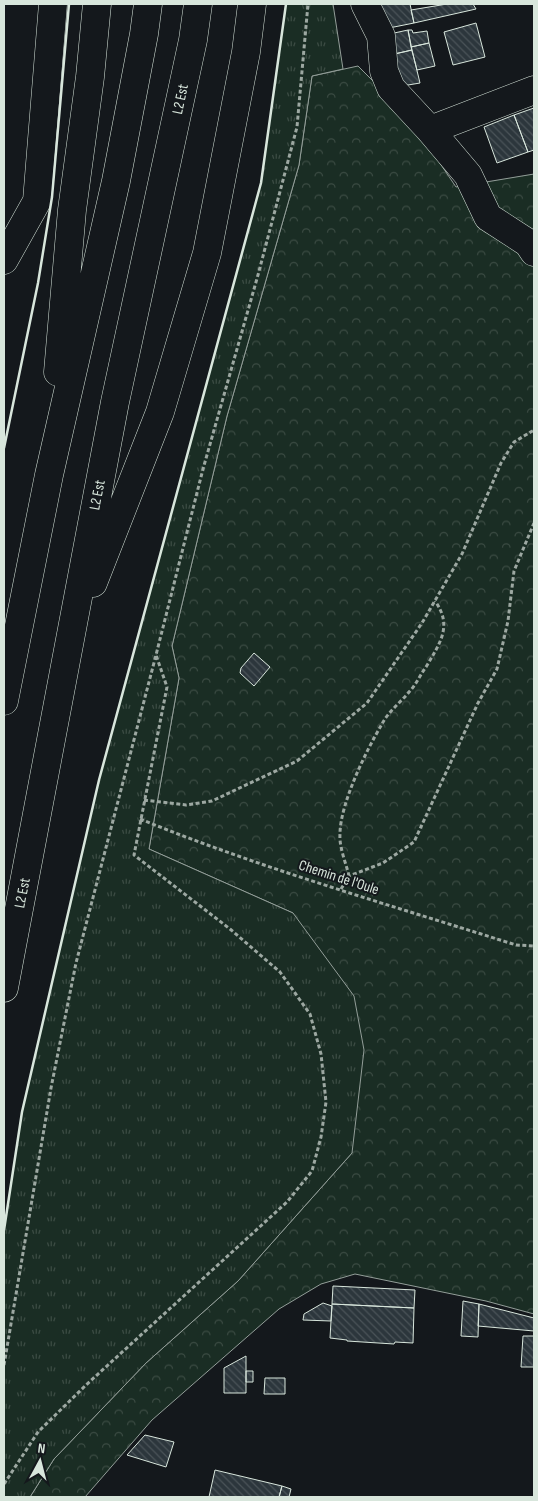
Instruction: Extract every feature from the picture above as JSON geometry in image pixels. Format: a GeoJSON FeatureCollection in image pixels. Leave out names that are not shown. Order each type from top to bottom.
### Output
{"type":"FeatureCollection","features":[{"type":"Feature","properties":{"kind":"main road"},"geometry":{"type":"LineString","coordinates":[[4,260],[37,201],[53,4]]}},
{"type":"Feature","properties":{"kind":"main road"},"geometry":{"type":"LineString","coordinates":[[49,475],[72,210],[90,77],[97,4]]}},
{"type":"Feature","properties":{"kind":"main road"},"geometry":{"type":"LineString","coordinates":[[4,702],[49,475],[116,180],[148,4]]}},
{"type":"Feature","properties":{"kind":"main road","name":"L2 Est"},"geometry":{"type":"LineString","coordinates":[[4,988],[115,402],[193,40],[198,4]]}},
{"type":"Feature","properties":{"kind":"main road"},"geometry":{"type":"LineString","coordinates":[[69,645],[160,412],[208,252],[246,52],[252,4]]}},
{"type":"Feature","properties":{"kind":"main road"},"geometry":{"type":"LineString","coordinates":[[365,4],[381,36],[384,71],[391,88],[468,175],[488,217],[528,243],[534,252]]}},
{"type":"Feature","properties":{"kind":"main road"},"geometry":{"type":"LineString","coordinates":[[430,130],[534,90]]}},
{"type":"Feature","properties":{"kind":"path"},"geometry":{"type":"LineString","coordinates":[[4,1365],[51,1088],[76,963],[203,469],[258,275],[297,127],[308,4]]}},
{"type":"Feature","properties":{"kind":"path"},"geometry":{"type":"LineString","coordinates":[[144,800],[186,805],[212,801],[297,761],[366,703],[422,623],[462,554],[501,463],[514,442],[534,430]]}},
{"type":"Feature","properties":{"kind":"path"},"geometry":{"type":"LineString","coordinates":[[341,890],[349,876],[383,863],[414,842],[478,703],[497,670],[508,621],[514,571],[534,523]]}},
{"type":"Feature","properties":{"kind":"path"},"geometry":{"type":"LineString","coordinates":[[349,876],[340,835],[345,806],[357,773],[383,722],[411,690],[440,644],[444,631],[444,622],[442,611],[435,601]]}},
{"type":"Feature","properties":{"kind":"path"},"geometry":{"type":"LineString","coordinates":[[4,1484],[38,1432],[288,1202],[312,1171],[321,1137],[326,1102],[321,1054],[310,1014],[280,972],[230,929],[134,854],[167,687],[156,655]]}},
{"type":"Feature","properties":{"kind":"path","name":"Chemin de l'Oule"},"geometry":{"type":"LineString","coordinates":[[140,819],[202,843],[341,890],[516,945],[534,946]]}},
{"type":"Feature","properties":{"kind":"green space"},"geometry":{"type":"Polygon","coordinates":[[[286,4],[333,4],[343,69],[312,76],[299,165],[227,416],[172,646],[179,678],[149,849],[293,913],[354,996],[364,1050],[352,1153],[238,1281],[146,1363],[54,1459],[30,1497],[4,1497],[4,1230],[22,1112],[99,780],[261,183],[286,4]]]}},
{"type":"Feature","properties":{"kind":"green space"},"geometry":{"type":"Polygon","coordinates":[[[358,66],[409,117],[456,187],[534,174],[534,1314],[486,1301],[355,1274],[321,1284],[279,1309],[152,1420],[85,1497],[30,1497],[54,1459],[146,1363],[238,1281],[352,1153],[293,913],[149,849],[179,678],[172,646],[227,416],[299,165],[312,76],[358,66]]]}},
{"type":"Feature","properties":{"kind":"building"},"geometry":{"type":"Polygon","coordinates":[[[379,4],[410,4],[414,23],[384,29],[379,4]]]}},
{"type":"Feature","properties":{"kind":"building"},"geometry":{"type":"Polygon","coordinates":[[[447,4],[473,4],[476,9],[414,23],[411,10],[447,4]]]}},
{"type":"Feature","properties":{"kind":"building"},"geometry":{"type":"Polygon","coordinates":[[[476,23],[485,57],[453,65],[444,32],[476,23]]]}},
{"type":"Feature","properties":{"kind":"building"},"geometry":{"type":"Polygon","coordinates":[[[408,30],[412,50],[390,55],[385,35],[408,30]]]}},
{"type":"Feature","properties":{"kind":"building"},"geometry":{"type":"Polygon","coordinates":[[[408,30],[412,30],[413,33],[427,31],[429,43],[411,47],[408,30]]]}},
{"type":"Feature","properties":{"kind":"building"},"geometry":{"type":"Polygon","coordinates":[[[429,43],[435,66],[417,70],[411,47],[429,43]]]}},
{"type":"Feature","properties":{"kind":"building"},"geometry":{"type":"Polygon","coordinates":[[[412,50],[420,83],[402,86],[390,55],[412,50]]]}},
{"type":"Feature","properties":{"kind":"building"},"geometry":{"type":"Polygon","coordinates":[[[534,108],[534,150],[528,152],[514,115],[534,108]]]}},
{"type":"Feature","properties":{"kind":"building"},"geometry":{"type":"Polygon","coordinates":[[[514,115],[528,152],[497,163],[484,127],[514,115]]]}},
{"type":"Feature","properties":{"kind":"building"},"geometry":{"type":"Polygon","coordinates":[[[254,653],[270,667],[254,686],[240,673],[241,668],[254,653]]]}},
{"type":"Feature","properties":{"kind":"building"},"geometry":{"type":"Polygon","coordinates":[[[333,1286],[415,1290],[414,1308],[332,1304],[333,1286]]]}},
{"type":"Feature","properties":{"kind":"building"},"geometry":{"type":"Polygon","coordinates":[[[463,1301],[479,1304],[478,1337],[461,1336],[463,1301]]]}},
{"type":"Feature","properties":{"kind":"building"},"geometry":{"type":"Polygon","coordinates":[[[323,1303],[332,1306],[331,1321],[303,1320],[304,1314],[323,1303]]]}},
{"type":"Feature","properties":{"kind":"building"},"geometry":{"type":"Polygon","coordinates":[[[332,1304],[414,1308],[413,1343],[395,1342],[394,1344],[330,1338],[332,1304]]]}},
{"type":"Feature","properties":{"kind":"building"},"geometry":{"type":"Polygon","coordinates":[[[479,1304],[534,1318],[534,1331],[478,1326],[479,1304]]]}},
{"type":"Feature","properties":{"kind":"building"},"geometry":{"type":"Polygon","coordinates":[[[523,1336],[534,1336],[534,1367],[521,1367],[523,1336]]]}},
{"type":"Feature","properties":{"kind":"building"},"geometry":{"type":"Polygon","coordinates":[[[246,1356],[246,1393],[224,1393],[224,1368],[246,1356]]]}},
{"type":"Feature","properties":{"kind":"building"},"geometry":{"type":"Polygon","coordinates":[[[246,1371],[253,1371],[253,1382],[246,1382],[246,1371]]]}},
{"type":"Feature","properties":{"kind":"building"},"geometry":{"type":"Polygon","coordinates":[[[265,1378],[285,1378],[285,1394],[264,1394],[265,1378]]]}},
{"type":"Feature","properties":{"kind":"building"},"geometry":{"type":"Polygon","coordinates":[[[145,1435],[174,1442],[166,1467],[127,1455],[145,1435]]]}},
{"type":"Feature","properties":{"kind":"building"},"geometry":{"type":"Polygon","coordinates":[[[215,1470],[282,1486],[279,1497],[209,1497],[215,1470]]]}},
{"type":"Feature","properties":{"kind":"building"},"geometry":{"type":"Polygon","coordinates":[[[282,1486],[291,1489],[289,1497],[279,1497],[282,1486]]]}},
{"type":"Feature","properties":{"kind":"wall"},"geometry":{"type":"LineString","coordinates":[[4,448],[38,283],[52,197],[69,4]]}},
{"type":"Feature","properties":{"kind":"wall"},"geometry":{"type":"LineString","coordinates":[[4,1230],[22,1112],[99,780],[261,183],[286,4]]}}]}
